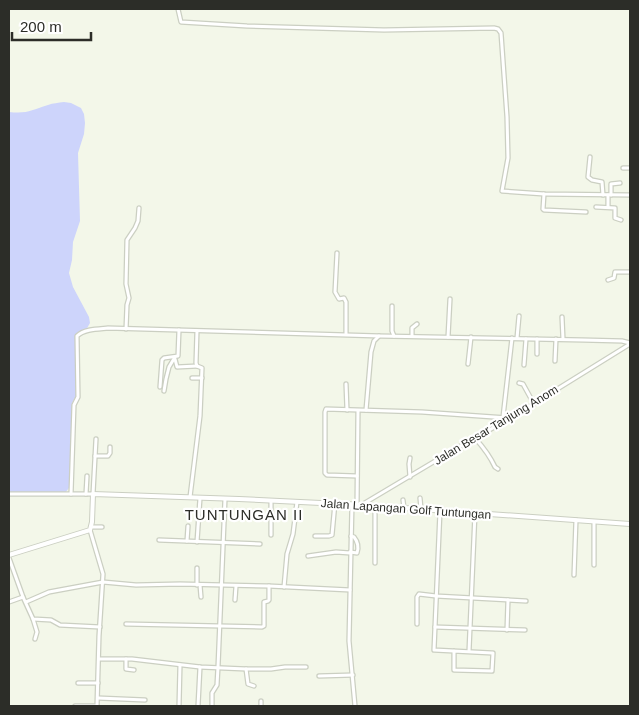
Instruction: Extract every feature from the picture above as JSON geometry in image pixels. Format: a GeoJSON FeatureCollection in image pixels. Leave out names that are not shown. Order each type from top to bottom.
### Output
{"type":"FeatureCollection","features":[{"type":"Feature","properties":{"kind":"street"},"geometry":{"type":"LineString","coordinates":[[178,9],[181,22],[190,23],[257,27],[384,30],[498,29],[501,33],[508,158],[502,191],[544,194],[630,195]]}},
{"type":"Feature","properties":{"kind":"street"},"geometry":{"type":"LineString","coordinates":[[590,157],[588,177],[602,182],[603,195]]}},
{"type":"Feature","properties":{"kind":"street"},"geometry":{"type":"LineString","coordinates":[[622,168],[630,168]]}},
{"type":"Feature","properties":{"kind":"street"},"geometry":{"type":"LineString","coordinates":[[608,208],[611,184],[620,183]]}},
{"type":"Feature","properties":{"kind":"street"},"geometry":{"type":"LineString","coordinates":[[544,194],[543,210],[586,212]]}},
{"type":"Feature","properties":{"kind":"street"},"geometry":{"type":"LineString","coordinates":[[596,207],[615,208],[615,218],[621,220]]}},
{"type":"Feature","properties":{"kind":"street"},"geometry":{"type":"LineString","coordinates":[[126,329],[129,298],[126,284],[127,240],[138,221],[139,208]]}},
{"type":"Feature","properties":{"kind":"street"},"geometry":{"type":"LineString","coordinates":[[337,253],[335,292],[339,299],[344,298],[346,302],[346,334]]}},
{"type":"Feature","properties":{"kind":"street"},"geometry":{"type":"LineString","coordinates":[[608,280],[614,278],[614,272],[630,272]]}},
{"type":"Feature","properties":{"kind":"street"},"geometry":{"type":"LineString","coordinates":[[448,336],[450,299]]}},
{"type":"Feature","properties":{"kind":"street"},"geometry":{"type":"LineString","coordinates":[[392,306],[392,331],[394,336]]}},
{"type":"Feature","properties":{"kind":"street"},"geometry":{"type":"LineString","coordinates":[[517,338],[519,316]]}},
{"type":"Feature","properties":{"kind":"street"},"geometry":{"type":"LineString","coordinates":[[562,317],[563,339]]}},
{"type":"Feature","properties":{"kind":"street"},"geometry":{"type":"LineString","coordinates":[[412,336],[412,328],[417,324]]}},
{"type":"Feature","properties":{"kind":"street"},"geometry":{"type":"LineString","coordinates":[[72,494],[74,405],[78,397],[77,336],[80,333],[96,329],[179,330],[563,339],[622,341],[630,344]]}},
{"type":"Feature","properties":{"kind":"street"},"geometry":{"type":"LineString","coordinates":[[164,391],[170,367],[179,353],[179,330]]}},
{"type":"Feature","properties":{"kind":"street"},"geometry":{"type":"LineString","coordinates":[[190,498],[200,416],[202,378],[202,368],[196,363],[197,331]]}},
{"type":"Feature","properties":{"kind":"street"},"geometry":{"type":"LineString","coordinates":[[366,410],[371,352],[374,341],[380,336]]}},
{"type":"Feature","properties":{"kind":"street"},"geometry":{"type":"LineString","coordinates":[[468,364],[471,337]]}},
{"type":"Feature","properties":{"kind":"street"},"geometry":{"type":"LineString","coordinates":[[503,417],[512,338]]}},
{"type":"Feature","properties":{"kind":"street"},"geometry":{"type":"LineString","coordinates":[[524,365],[526,339]]}},
{"type":"Feature","properties":{"kind":"street"},"geometry":{"type":"LineString","coordinates":[[537,339],[537,354]]}},
{"type":"Feature","properties":{"kind":"street"},"geometry":{"type":"LineString","coordinates":[[555,361],[556,339]]}},
{"type":"Feature","properties":{"kind":"street","name":"Jalan Besar Tanjung Anom"},"geometry":{"type":"LineString","coordinates":[[360,505],[534,404],[630,344]]}},
{"type":"Feature","properties":{"kind":"street"},"geometry":{"type":"LineString","coordinates":[[160,387],[162,360],[164,358],[175,358]]}},
{"type":"Feature","properties":{"kind":"street"},"geometry":{"type":"LineString","coordinates":[[175,358],[177,367],[198,366]]}},
{"type":"Feature","properties":{"kind":"street"},"geometry":{"type":"LineString","coordinates":[[192,378],[202,378]]}},
{"type":"Feature","properties":{"kind":"street"},"geometry":{"type":"LineString","coordinates":[[518,383],[523,384],[534,404]]}},
{"type":"Feature","properties":{"kind":"street"},"geometry":{"type":"LineString","coordinates":[[346,384],[347,410]]}},
{"type":"Feature","properties":{"kind":"street"},"geometry":{"type":"LineString","coordinates":[[357,476],[327,475],[325,473],[326,409],[509,418]]}},
{"type":"Feature","properties":{"kind":"street"},"geometry":{"type":"LineString","coordinates":[[358,411],[357,476],[360,505]]}},
{"type":"Feature","properties":{"kind":"street"},"geometry":{"type":"LineString","coordinates":[[475,438],[491,459],[494,467],[498,469]]}},
{"type":"Feature","properties":{"kind":"street"},"geometry":{"type":"LineString","coordinates":[[76,706],[98,706],[103,573],[91,528],[96,439]]}},
{"type":"Feature","properties":{"kind":"street"},"geometry":{"type":"LineString","coordinates":[[95,456],[108,456],[110,454],[110,447]]}},
{"type":"Feature","properties":{"kind":"street"},"geometry":{"type":"LineString","coordinates":[[410,458],[408,464],[410,477]]}},
{"type":"Feature","properties":{"kind":"street"},"geometry":{"type":"LineString","coordinates":[[86,476],[86,494]]}},
{"type":"Feature","properties":{"kind":"street"},"geometry":{"type":"LineString","coordinates":[[9,494],[93,494]]}},
{"type":"Feature","properties":{"kind":"street","name":"Jalan Lapangan Golf Tuntungan"},"geometry":{"type":"LineString","coordinates":[[93,494],[335,503],[630,524]]}},
{"type":"Feature","properties":{"kind":"street"},"geometry":{"type":"LineString","coordinates":[[197,542],[200,498]]}},
{"type":"Feature","properties":{"kind":"street"},"geometry":{"type":"LineString","coordinates":[[212,706],[212,693],[217,685],[225,498]]}},
{"type":"Feature","properties":{"kind":"street"},"geometry":{"type":"LineString","coordinates":[[420,498],[421,509]]}},
{"type":"Feature","properties":{"kind":"street"},"geometry":{"type":"LineString","coordinates":[[403,500],[404,508]]}},
{"type":"Feature","properties":{"kind":"street"},"geometry":{"type":"LineString","coordinates":[[271,501],[271,535]]}},
{"type":"Feature","properties":{"kind":"street"},"geometry":{"type":"LineString","coordinates":[[284,587],[287,554],[293,534],[297,502]]}},
{"type":"Feature","properties":{"kind":"street"},"geometry":{"type":"LineString","coordinates":[[315,536],[332,535],[335,503]]}},
{"type":"Feature","properties":{"kind":"street"},"geometry":{"type":"LineString","coordinates":[[352,504],[349,641],[355,706]]}},
{"type":"Feature","properties":{"kind":"street"},"geometry":{"type":"LineString","coordinates":[[374,563],[375,506]]}},
{"type":"Feature","properties":{"kind":"street"},"geometry":{"type":"LineString","coordinates":[[440,511],[434,650],[454,651],[469,652],[493,653],[492,671],[454,670],[454,651]]}},
{"type":"Feature","properties":{"kind":"street"},"geometry":{"type":"LineString","coordinates":[[469,652],[475,513]]}},
{"type":"Feature","properties":{"kind":"street"},"geometry":{"type":"LineString","coordinates":[[574,575],[576,520]]}},
{"type":"Feature","properties":{"kind":"street"},"geometry":{"type":"LineString","coordinates":[[594,522],[594,565]]}},
{"type":"Feature","properties":{"kind":"street"},"geometry":{"type":"LineString","coordinates":[[187,541],[188,526]]}},
{"type":"Feature","properties":{"kind":"street"},"geometry":{"type":"LineString","coordinates":[[35,639],[37,632],[33,619],[9,557],[91,528],[102,527]]}},
{"type":"Feature","properties":{"kind":"street"},"geometry":{"type":"LineString","coordinates":[[308,556],[336,552],[357,553],[358,543],[351,536]]}},
{"type":"Feature","properties":{"kind":"street"},"geometry":{"type":"LineString","coordinates":[[159,540],[260,544]]}},
{"type":"Feature","properties":{"kind":"street"},"geometry":{"type":"LineString","coordinates":[[197,568],[201,597]]}},
{"type":"Feature","properties":{"kind":"street"},"geometry":{"type":"LineString","coordinates":[[26,602],[49,592],[103,582],[136,585],[269,586],[350,590]]}},
{"type":"Feature","properties":{"kind":"street"},"geometry":{"type":"LineString","coordinates":[[235,600],[236,586]]}},
{"type":"Feature","properties":{"kind":"street"},"geometry":{"type":"LineString","coordinates":[[126,624],[263,626],[264,602],[269,601],[269,586]]}},
{"type":"Feature","properties":{"kind":"street"},"geometry":{"type":"LineString","coordinates":[[417,624],[419,594],[526,601]]}},
{"type":"Feature","properties":{"kind":"street"},"geometry":{"type":"LineString","coordinates":[[9,602],[23,597]]}},
{"type":"Feature","properties":{"kind":"street"},"geometry":{"type":"LineString","coordinates":[[508,600],[508,630]]}},
{"type":"Feature","properties":{"kind":"street"},"geometry":{"type":"LineString","coordinates":[[33,619],[51,620],[60,625],[100,627]]}},
{"type":"Feature","properties":{"kind":"street"},"geometry":{"type":"LineString","coordinates":[[435,627],[525,630]]}},
{"type":"Feature","properties":{"kind":"street"},"geometry":{"type":"LineString","coordinates":[[99,659],[126,659],[200,667],[246,669],[306,667]]}},
{"type":"Feature","properties":{"kind":"street"},"geometry":{"type":"LineString","coordinates":[[126,659],[126,669],[134,670]]}},
{"type":"Feature","properties":{"kind":"street"},"geometry":{"type":"LineString","coordinates":[[179,706],[180,665]]}},
{"type":"Feature","properties":{"kind":"street"},"geometry":{"type":"LineString","coordinates":[[198,706],[200,667]]}},
{"type":"Feature","properties":{"kind":"street"},"geometry":{"type":"LineString","coordinates":[[246,669],[248,684],[254,686]]}},
{"type":"Feature","properties":{"kind":"street"},"geometry":{"type":"LineString","coordinates":[[319,676],[353,675]]}},
{"type":"Feature","properties":{"kind":"street"},"geometry":{"type":"LineString","coordinates":[[78,683],[98,683]]}},
{"type":"Feature","properties":{"kind":"street"},"geometry":{"type":"LineString","coordinates":[[98,698],[145,700]]}},
{"type":"Feature","properties":{"kind":"street"},"geometry":{"type":"LineString","coordinates":[[261,701],[261,706]]}},
{"type":"Feature","properties":{"kind":"shaded area"},"geometry":{"type":"Polygon","coordinates":[[[64,102],[81,108],[84,114],[84,134],[78,153],[80,221],[73,242],[69,273],[73,287],[89,317],[90,323],[86,330],[75,335],[76,396],[72,403],[71,483],[64,494],[9,492],[9,112],[25,112],[64,102]]]}},
{"type":"Feature","properties":{"kind":"district","name":"TUNTUNGAN II"},"geometry":{"type":"Point","coordinates":[244,514]}}]}
